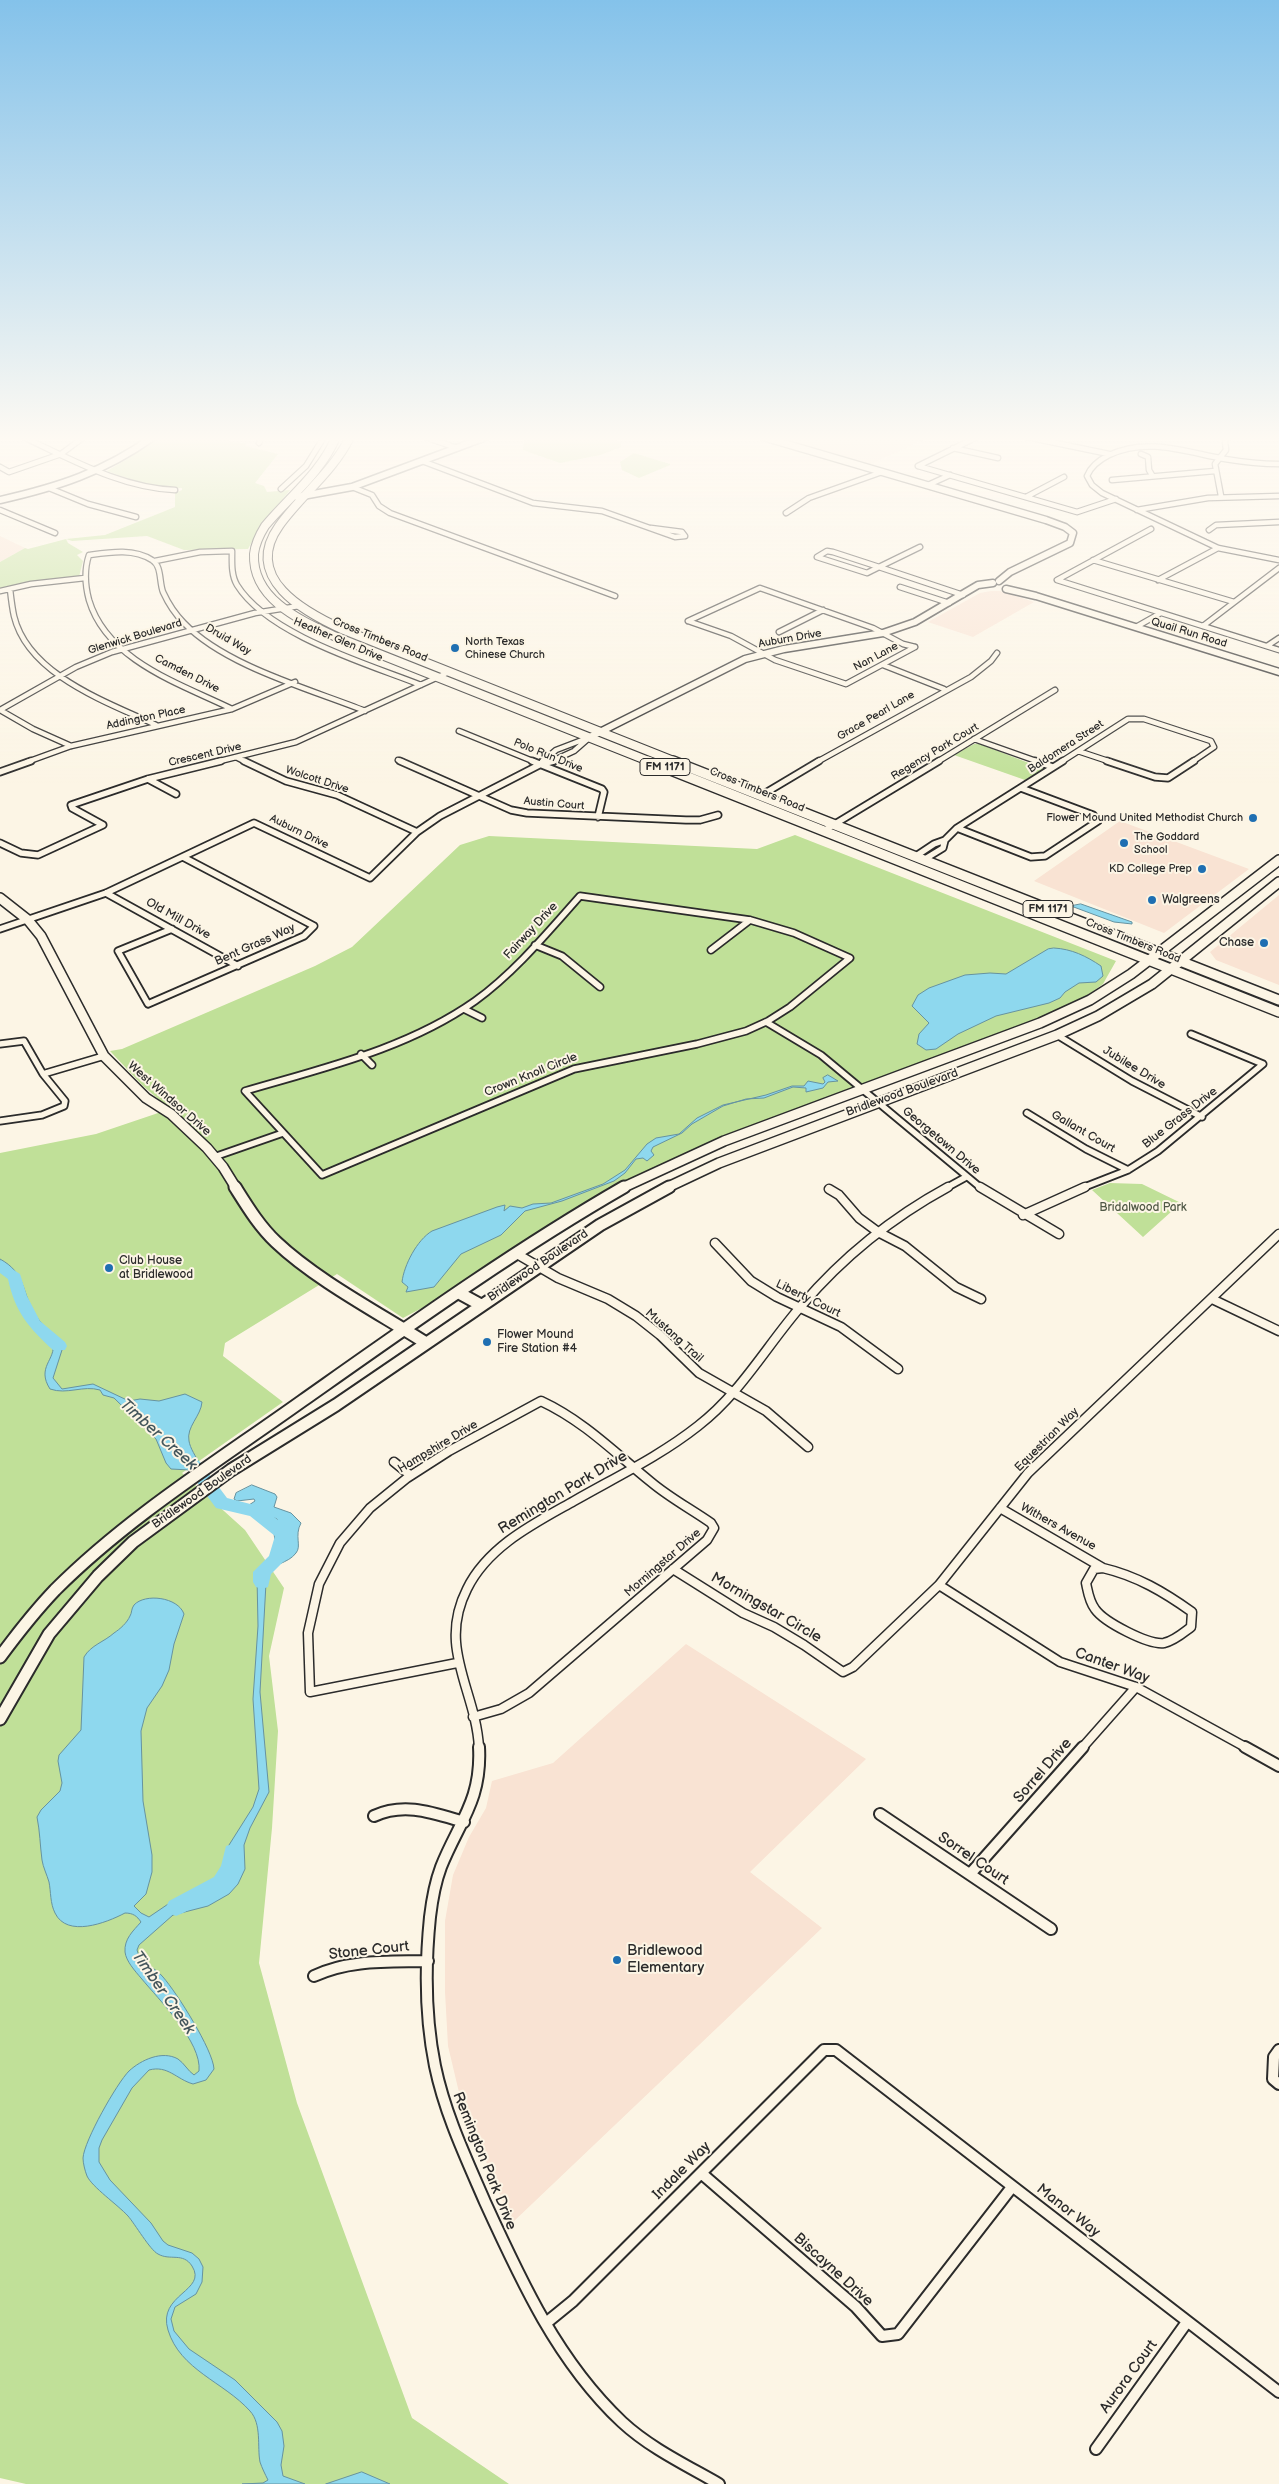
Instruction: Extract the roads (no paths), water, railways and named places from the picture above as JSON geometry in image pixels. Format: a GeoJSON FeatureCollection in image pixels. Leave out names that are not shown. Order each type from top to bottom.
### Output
{"type":"FeatureCollection","features":[{"type":"Feature","properties":{"kind":"main road","name":"Cross Timbers Road"},"geometry":{"type":"LineString","coordinates":[[255,553],[254,561],[259,583],[272,599],[285,609],[334,636],[1279,1012]]}},
{"type":"Feature","properties":{"kind":"main road","name":"Cross Timbers Road"},"geometry":{"type":"LineString","coordinates":[[270,553],[269,559],[273,581],[277,587],[299,606],[342,630],[1279,1000]]}},
{"type":"Feature","properties":{"kind":"main road"},"geometry":{"type":"LineString","coordinates":[[995,584],[1013,572],[1051,553]]}},
{"type":"Feature","properties":{"kind":"main road"},"geometry":{"type":"LineString","coordinates":[[1009,586],[1013,572]]}},
{"type":"Feature","properties":{"kind":"main road","name":"Auburn Drive"},"geometry":{"type":"LineString","coordinates":[[590,737],[728,666],[763,653],[883,634],[909,625],[972,590],[995,584]]}},
{"type":"Feature","properties":{"kind":"main road","name":"Quail Run Road"},"geometry":{"type":"LineString","coordinates":[[995,584],[1009,586],[1279,672]]}},
{"type":"Feature","properties":{"kind":"main road","name":"Bridlewood Boulevard"},"geometry":{"type":"LineString","coordinates":[[0,1657],[62,1582],[105,1542],[168,1495],[404,1330],[589,1207],[647,1176],[724,1141],[1070,1010],[1115,985],[1149,961],[1279,860]]}},
{"type":"Feature","properties":{"kind":"main road","name":"Bridlewood Boulevard"},"geometry":{"type":"LineString","coordinates":[[0,1719],[36,1654],[67,1611],[122,1551],[180,1505],[231,1470],[304,1426],[600,1225],[684,1179],[760,1146],[1057,1035],[1115,1007],[1180,962],[1279,882]]}},
{"type":"Feature","properties":{"kind":"main road"},"geometry":{"type":"LineString","coordinates":[[1234,895],[1254,903]]}},
{"type":"Feature","properties":{"kind":"main road","name":"West Windsor Drive"},"geometry":{"type":"LineString","coordinates":[[0,898],[28,920],[51,952],[104,1056],[146,1098],[170,1114],[214,1157],[256,1220],[287,1252],[310,1270],[426,1343]]}},
{"type":"Feature","properties":{"kind":"main road"},"geometry":{"type":"LineString","coordinates":[[459,1293],[481,1305]]}},
{"type":"Feature","properties":{"kind":"street","name":"Camden Drive"},"geometry":{"type":"LineString","coordinates":[[113,553],[89,555],[85,578],[87,597],[97,621],[123,649],[158,673],[232,708]]}},
{"type":"Feature","properties":{"kind":"street","name":"Camden Drive"},"geometry":{"type":"LineString","coordinates":[[131,553],[139,554],[155,561]]}},
{"type":"Feature","properties":{"kind":"street","name":"Heather Glen Drive"},"geometry":{"type":"LineString","coordinates":[[155,561],[194,553]]}},
{"type":"Feature","properties":{"kind":"street","name":"Heather Glen Drive"},"geometry":{"type":"LineString","coordinates":[[232,553],[231,568],[236,584],[248,601],[262,614],[301,636],[421,685]]}},
{"type":"Feature","properties":{"kind":"street"},"geometry":{"type":"LineString","coordinates":[[498,553],[615,596]]}},
{"type":"Feature","properties":{"kind":"street"},"geometry":{"type":"LineString","coordinates":[[824,553],[817,557],[864,573],[881,567],[908,553]]}},
{"type":"Feature","properties":{"kind":"street"},"geometry":{"type":"LineString","coordinates":[[836,553],[963,595]]}},
{"type":"Feature","properties":{"kind":"street"},"geometry":{"type":"LineString","coordinates":[[1106,553],[1058,579],[1060,582],[1159,614],[1232,633],[1279,650]]}},
{"type":"Feature","properties":{"kind":"street"},"geometry":{"type":"LineString","coordinates":[[1158,580],[1209,553]]}},
{"type":"Feature","properties":{"kind":"street"},"geometry":{"type":"LineString","coordinates":[[1243,553],[1279,560]]}},
{"type":"Feature","properties":{"kind":"street"},"geometry":{"type":"LineString","coordinates":[[1093,560],[1234,602]]}},
{"type":"Feature","properties":{"kind":"street","name":"Druid Way"},"geometry":{"type":"LineString","coordinates":[[155,561],[163,594],[173,610],[192,631],[236,658],[365,711]]}},
{"type":"Feature","properties":{"kind":"street"},"geometry":{"type":"LineString","coordinates":[[1203,626],[1279,568]]}},
{"type":"Feature","properties":{"kind":"street"},"geometry":{"type":"LineString","coordinates":[[0,591],[45,582],[85,578]]}},
{"type":"Feature","properties":{"kind":"street"},"geometry":{"type":"LineString","coordinates":[[900,587],[949,603]]}},
{"type":"Feature","properties":{"kind":"street"},"geometry":{"type":"LineString","coordinates":[[763,653],[731,636],[688,621],[760,588],[883,634]]}},
{"type":"Feature","properties":{"kind":"street"},"geometry":{"type":"LineString","coordinates":[[10,589],[10,606],[26,640],[39,658],[58,677],[86,693],[156,726]]}},
{"type":"Feature","properties":{"kind":"street","name":"Glenwick Boulevard"},"geometry":{"type":"LineString","coordinates":[[0,710],[90,660],[123,649],[192,631],[299,606]]}},
{"type":"Feature","properties":{"kind":"street"},"geometry":{"type":"LineString","coordinates":[[779,632],[823,610]]}},
{"type":"Feature","properties":{"kind":"street"},"geometry":{"type":"LineString","coordinates":[[1136,628],[1159,614]]}},
{"type":"Feature","properties":{"kind":"street","name":"Nan Lane"},"geometry":{"type":"LineString","coordinates":[[763,653],[846,684],[915,647],[883,634]]}},
{"type":"Feature","properties":{"kind":"street"},"geometry":{"type":"LineString","coordinates":[[1267,646],[1279,638]]}},
{"type":"Feature","properties":{"kind":"street","name":"Grace Pearl Lane"},"geometry":{"type":"LineString","coordinates":[[762,795],[979,670],[994,660],[997,653]]}},
{"type":"Feature","properties":{"kind":"street"},"geometry":{"type":"LineString","coordinates":[[882,665],[944,689]]}},
{"type":"Feature","properties":{"kind":"street","name":"Crescent Drive"},"geometry":{"type":"LineString","coordinates":[[0,843],[30,856],[44,854],[103,825],[72,808],[71,805],[148,779],[296,742],[449,672]]}},
{"type":"Feature","properties":{"kind":"street","name":"Addington Place"},"geometry":{"type":"LineString","coordinates":[[0,772],[72,746],[232,708],[294,682]]}},
{"type":"Feature","properties":{"kind":"street","name":"Regency Park Court"},"geometry":{"type":"LineString","coordinates":[[825,830],[1055,690]]}},
{"type":"Feature","properties":{"kind":"street"},"geometry":{"type":"LineString","coordinates":[[0,710],[33,729],[72,746]]}},
{"type":"Feature","properties":{"kind":"street","name":"Baldomera Street"},"geometry":{"type":"LineString","coordinates":[[920,858],[934,844],[945,840],[958,828],[1078,750],[1128,719],[1136,718],[1211,741],[1214,747],[1168,778],[1155,777],[1078,750]]}},
{"type":"Feature","properties":{"kind":"street","name":"Polo Run Drive"},"geometry":{"type":"LineString","coordinates":[[459,731],[602,788],[604,792],[598,817]]}},
{"type":"Feature","properties":{"kind":"street","name":"Auburn Drive"},"geometry":{"type":"LineString","coordinates":[[0,929],[106,893],[254,823],[370,878],[417,832],[440,816],[541,764],[553,762],[582,746],[590,737]]}},
{"type":"Feature","properties":{"kind":"street"},"geometry":{"type":"LineString","coordinates":[[974,740],[1053,768]]}},
{"type":"Feature","properties":{"kind":"street","name":"Wolcott Drive"},"geometry":{"type":"LineString","coordinates":[[238,758],[286,781],[337,795],[417,832]]}},
{"type":"Feature","properties":{"kind":"street","name":"Austin Court"},"geometry":{"type":"LineString","coordinates":[[398,760],[511,810],[527,813],[700,820],[718,815]]}},
{"type":"Feature","properties":{"kind":"street"},"geometry":{"type":"LineString","coordinates":[[148,779],[176,794]]}},
{"type":"Feature","properties":{"kind":"street"},"geometry":{"type":"LineString","coordinates":[[958,828],[1038,858],[1046,856],[1098,821],[1093,815],[1021,788]]}},
{"type":"Feature","properties":{"kind":"street","name":"Baldomera Street"},"geometry":{"type":"LineString","coordinates":[[920,858],[943,848],[945,840]]}},
{"type":"Feature","properties":{"kind":"street","name":"Bent Grass Way"},"geometry":{"type":"LineString","coordinates":[[172,929],[118,951],[148,1004],[304,936],[314,926],[183,857]]}},
{"type":"Feature","properties":{"kind":"street","name":"Old Mill Drive"},"geometry":{"type":"LineString","coordinates":[[106,893],[238,966]]}},
{"type":"Feature","properties":{"kind":"street","name":"Fairway Drive"},"geometry":{"type":"LineString","coordinates":[[245,1091],[419,1034],[464,1009],[505,976],[580,896],[750,920],[794,933],[850,958]]}},
{"type":"Feature","properties":{"kind":"street"},"geometry":{"type":"LineString","coordinates":[[711,950],[750,920]]}},
{"type":"Feature","properties":{"kind":"street"},"geometry":{"type":"LineString","coordinates":[[535,945],[557,953],[600,987]]}},
{"type":"Feature","properties":{"kind":"street","name":"Crown Knoll Circle"},"geometry":{"type":"LineString","coordinates":[[245,1091],[322,1175],[574,1069],[610,1059],[733,1034],[766,1022],[787,1009],[850,958]]}},
{"type":"Feature","properties":{"kind":"street"},"geometry":{"type":"LineString","coordinates":[[464,1009],[482,1018]]}},
{"type":"Feature","properties":{"kind":"street","name":"Georgetown Drive"},"geometry":{"type":"LineString","coordinates":[[766,1022],[814,1051],[966,1177],[1023,1216],[1059,1234]]}},
{"type":"Feature","properties":{"kind":"street","name":"Blue Grass Drive"},"geometry":{"type":"LineString","coordinates":[[1023,1216],[1057,1198],[1128,1170],[1171,1143],[1263,1064],[1191,1034]]}},
{"type":"Feature","properties":{"kind":"street","name":"Jubilee Drive"},"geometry":{"type":"LineString","coordinates":[[1057,1035],[1138,1084],[1202,1117]]}},
{"type":"Feature","properties":{"kind":"street"},"geometry":{"type":"LineString","coordinates":[[0,1044],[24,1041],[43,1074],[65,1101],[64,1106],[42,1115],[0,1122]]}},
{"type":"Feature","properties":{"kind":"street"},"geometry":{"type":"LineString","coordinates":[[361,1054],[372,1065]]}},
{"type":"Feature","properties":{"kind":"street"},"geometry":{"type":"LineString","coordinates":[[43,1074],[104,1056]]}},
{"type":"Feature","properties":{"kind":"street","name":"Gallant Court"},"geometry":{"type":"LineString","coordinates":[[1027,1113],[1086,1149],[1128,1170]]}},
{"type":"Feature","properties":{"kind":"street"},"geometry":{"type":"LineString","coordinates":[[214,1157],[283,1133]]}},
{"type":"Feature","properties":{"kind":"street","name":"Remington Park Drive"},"geometry":{"type":"LineString","coordinates":[[719,2484],[646,2441],[619,2419],[571,2365],[503,2244],[462,2152],[440,2087],[429,2018],[428,1962],[430,1912],[442,1865],[464,1822],[477,1791],[480,1766],[479,1744],[457,1663],[453,1631],[457,1611],[469,1584],[498,1548],[529,1527],[633,1467],[696,1427],[733,1393],[800,1308],[832,1272],[878,1232],[913,1206],[966,1177]]}},
{"type":"Feature","properties":{"kind":"street"},"geometry":{"type":"LineString","coordinates":[[829,1189],[839,1195],[858,1218],[878,1232],[911,1250],[956,1287],[981,1299]]}},
{"type":"Feature","properties":{"kind":"street","name":"Equestrian Way"},"geometry":{"type":"LineString","coordinates":[[843,1672],[860,1661],[939,1585],[1028,1473],[1279,1234]]}},
{"type":"Feature","properties":{"kind":"street","name":"Liberty Court"},"geometry":{"type":"LineString","coordinates":[[715,1243],[751,1281],[800,1308],[825,1318],[856,1336],[898,1369]]}},
{"type":"Feature","properties":{"kind":"street","name":"Mustang Trail"},"geometry":{"type":"LineString","coordinates":[[517,1254],[608,1299],[636,1316],[660,1335],[699,1373],[778,1419],[808,1447]]}},
{"type":"Feature","properties":{"kind":"street"},"geometry":{"type":"LineString","coordinates":[[1212,1299],[1279,1331]]}},
{"type":"Feature","properties":{"kind":"street","name":"Morningstar Drive"},"geometry":{"type":"LineString","coordinates":[[473,1717],[501,1709],[522,1698],[707,1540],[714,1528],[711,1523],[667,1495],[580,1424],[555,1407],[541,1401]]}},
{"type":"Feature","properties":{"kind":"street","name":"Hampshire Drive"},"geometry":{"type":"LineString","coordinates":[[457,1663],[310,1692],[307,1671],[309,1622],[323,1576],[345,1537],[360,1518],[385,1494],[410,1475],[541,1401]]}},
{"type":"Feature","properties":{"kind":"street"},"geometry":{"type":"LineString","coordinates":[[394,1462],[410,1475]]}},
{"type":"Feature","properties":{"kind":"street","name":"Withers Avenue"},"geometry":{"type":"LineString","coordinates":[[1000,1508],[1062,1544],[1077,1549],[1103,1568],[1128,1573],[1163,1591],[1192,1612],[1192,1627],[1169,1642],[1161,1643],[1142,1638],[1098,1614],[1089,1598],[1086,1582],[1094,1569],[1103,1568]]}},
{"type":"Feature","properties":{"kind":"street","name":"Morningstar Circle"},"geometry":{"type":"LineString","coordinates":[[674,1569],[743,1613],[774,1627],[804,1645],[843,1672]]}},
{"type":"Feature","properties":{"kind":"street","name":"Canter Way"},"geometry":{"type":"LineString","coordinates":[[939,1585],[1060,1662],[1136,1687],[1279,1766]]}},
{"type":"Feature","properties":{"kind":"street","name":"Sorrel Drive"},"geometry":{"type":"LineString","coordinates":[[971,1874],[1136,1687]]}},
{"type":"Feature","properties":{"kind":"street"},"geometry":{"type":"LineString","coordinates":[[374,1816],[385,1809],[398,1807],[411,1808],[464,1822]]}},
{"type":"Feature","properties":{"kind":"street","name":"Sorrel Court"},"geometry":{"type":"LineString","coordinates":[[880,1814],[1051,1929]]}},
{"type":"Feature","properties":{"kind":"street","name":"Stone Court"},"geometry":{"type":"LineString","coordinates":[[314,1976],[327,1968],[428,1962]]}},
{"type":"Feature","properties":{"kind":"street","name":"Indale Way"},"geometry":{"type":"LineString","coordinates":[[546,2323],[573,2301],[824,2050],[836,2050],[841,2053]]}},
{"type":"Feature","properties":{"kind":"street"},"geometry":{"type":"LineString","coordinates":[[1276,2082],[1274,2056],[1279,2050]]}},
{"type":"Feature","properties":{"kind":"street","name":"Manor Way"},"geometry":{"type":"LineString","coordinates":[[841,2053],[1279,2392]]}},
{"type":"Feature","properties":{"kind":"street","name":"Biscayne Drive"},"geometry":{"type":"LineString","coordinates":[[701,2173],[856,2307],[882,2336],[898,2334],[1012,2187]]}},
{"type":"Feature","properties":{"kind":"street","name":"Aurora Court"},"geometry":{"type":"LineString","coordinates":[[1096,2449],[1187,2322]]}},
{"type":"Feature","properties":{"kind":"water"},"geometry":{"type":"Polygon","coordinates":[[[1081,904],[1132,922],[1132,924],[1114,922],[1071,906],[1081,904]]]}},
{"type":"Feature","properties":{"kind":"water"},"geometry":{"type":"Polygon","coordinates":[[[1048,949],[1073,951],[1090,959],[1101,966],[1103,976],[1096,982],[1079,983],[1065,992],[1060,998],[1049,1003],[996,1016],[958,1034],[936,1049],[926,1050],[917,1044],[919,1034],[929,1023],[912,1006],[918,995],[929,988],[965,975],[1006,974],[1048,949]]]}},
{"type":"Feature","properties":{"kind":"water"},"geometry":{"type":"Polygon","coordinates":[[[828,1075],[838,1081],[828,1082],[823,1088],[806,1092],[806,1088],[793,1087],[764,1098],[750,1099],[792,1086],[804,1086],[808,1081],[823,1084],[825,1082],[823,1078],[828,1075]]]}},
{"type":"Feature","properties":{"kind":"water"},"geometry":{"type":"Polygon","coordinates":[[[737,1102],[723,1106],[692,1124],[682,1133],[653,1147],[651,1151],[654,1155],[647,1161],[643,1158],[636,1159],[625,1173],[614,1181],[562,1201],[525,1211],[501,1235],[461,1254],[434,1287],[406,1292],[408,1287],[402,1282],[408,1261],[421,1240],[432,1231],[497,1207],[505,1205],[504,1211],[510,1206],[522,1208],[533,1204],[551,1203],[603,1184],[625,1170],[647,1144],[656,1138],[679,1134],[697,1118],[723,1105],[737,1102]]]}},
{"type":"Feature","properties":{"kind":"water"},"geometry":{"type":"Polygon","coordinates":[[[0,1259],[8,1264],[19,1276],[38,1318],[61,1344],[62,1350],[53,1378],[62,1389],[93,1384],[129,1401],[140,1399],[159,1401],[185,1394],[202,1402],[189,1436],[191,1447],[200,1464],[190,1470],[171,1469],[166,1463],[156,1439],[114,1398],[103,1395],[100,1390],[56,1391],[50,1389],[45,1375],[52,1354],[53,1343],[26,1305],[19,1287],[18,1278],[0,1265],[0,1259]]]}},
{"type":"Feature","properties":{"kind":"water"},"geometry":{"type":"Polygon","coordinates":[[[252,1485],[275,1494],[277,1497],[274,1507],[291,1513],[301,1523],[296,1553],[293,1557],[271,1568],[264,1576],[266,1583],[260,1692],[269,1792],[250,1828],[244,1845],[245,1869],[238,1884],[229,1894],[208,1906],[173,1915],[139,1945],[137,1950],[141,1958],[163,1977],[177,1995],[208,2049],[214,2069],[206,2080],[193,2084],[162,2069],[149,2070],[132,2088],[102,2140],[99,2148],[99,2162],[110,2180],[151,2223],[163,2241],[168,2245],[192,2253],[199,2259],[203,2267],[202,2282],[196,2294],[175,2307],[171,2319],[174,2331],[189,2349],[235,2380],[277,2422],[282,2431],[284,2446],[281,2465],[283,2476],[305,2484],[242,2484],[263,2483],[268,2480],[260,2462],[258,2429],[254,2416],[240,2401],[192,2366],[174,2344],[168,2330],[167,2318],[169,2308],[189,2288],[193,2281],[195,2274],[192,2266],[185,2259],[167,2257],[155,2252],[128,2216],[94,2185],[87,2176],[83,2158],[89,2139],[109,2099],[129,2071],[146,2060],[159,2056],[172,2056],[178,2059],[194,2075],[199,2071],[198,2060],[194,2047],[178,2022],[127,1959],[125,1952],[126,1943],[141,1922],[138,1918],[133,1914],[125,1913],[98,1924],[77,1927],[61,1921],[55,1913],[51,1901],[49,1882],[42,1860],[37,1817],[41,1810],[60,1791],[62,1783],[58,1761],[59,1755],[81,1730],[84,1657],[90,1649],[123,1626],[131,1615],[132,1608],[139,1601],[153,1598],[168,1601],[181,1608],[184,1614],[174,1644],[169,1670],[162,1686],[147,1708],[141,1731],[143,1801],[152,1855],[152,1872],[146,1894],[134,1906],[141,1913],[149,1917],[177,1898],[208,1896],[223,1886],[230,1873],[229,1845],[253,1807],[259,1789],[253,1699],[258,1626],[257,1577],[277,1559],[274,1533],[278,1524],[277,1519],[265,1514],[256,1517],[246,1507],[255,1501],[254,1499],[237,1501],[234,1499],[236,1493],[252,1485]]]}},
{"type":"Feature","properties":{"kind":"water"},"geometry":{"type":"Polygon","coordinates":[[[362,2472],[390,2484],[326,2484],[362,2472]]]}},
{"type":"Feature","properties":{"kind":"waterway","name":"Timber Creek"},"geometry":{"type":"LineString","coordinates":[[0,1266],[15,1277],[19,1296],[34,1324],[59,1346]]}},
{"type":"Feature","properties":{"kind":"waterway","name":"Timber Creek"},"geometry":{"type":"LineString","coordinates":[[180,1453],[194,1466],[222,1504],[242,1507],[256,1512],[284,1534],[277,1559],[262,1572],[262,1582]]}},
{"type":"Feature","properties":{"kind":"waterway","name":"Timber Creek"},"geometry":{"type":"LineString","coordinates":[[176,1907],[221,1883],[227,1876],[231,1866],[233,1852]]}},
{"type":"Feature","properties":{"kind":"place","name":"North Texas Chinese Church"},"geometry":{"type":"Point","coordinates":[455,648]}},
{"type":"Feature","properties":{"kind":"place","name":"Flower Mound United Methodist Church"},"geometry":{"type":"Point","coordinates":[1253,818]}},
{"type":"Feature","properties":{"kind":"place","name":"The Goddard School"},"geometry":{"type":"Point","coordinates":[1124,843]}},
{"type":"Feature","properties":{"kind":"place","name":"KD College Prep"},"geometry":{"type":"Point","coordinates":[1202,869]}},
{"type":"Feature","properties":{"kind":"place","name":"Walgreens"},"geometry":{"type":"Point","coordinates":[1152,900]}},
{"type":"Feature","properties":{"kind":"place","name":"Chase"},"geometry":{"type":"Point","coordinates":[1264,943]}},
{"type":"Feature","properties":{"kind":"place","name":"Club House at Bridlewood"},"geometry":{"type":"Point","coordinates":[109,1268]}},
{"type":"Feature","properties":{"kind":"place","name":"Flower Mound Fire Station #4"},"geometry":{"type":"Point","coordinates":[487,1342]}},
{"type":"Feature","properties":{"kind":"place","name":"Bridlewood Elementary"},"geometry":{"type":"Point","coordinates":[617,1960]}},
{"type":"Feature","properties":{"kind":"park label","name":"Bridalwood Park"},"geometry":{"type":"Point","coordinates":[1143,1208]}}]}
